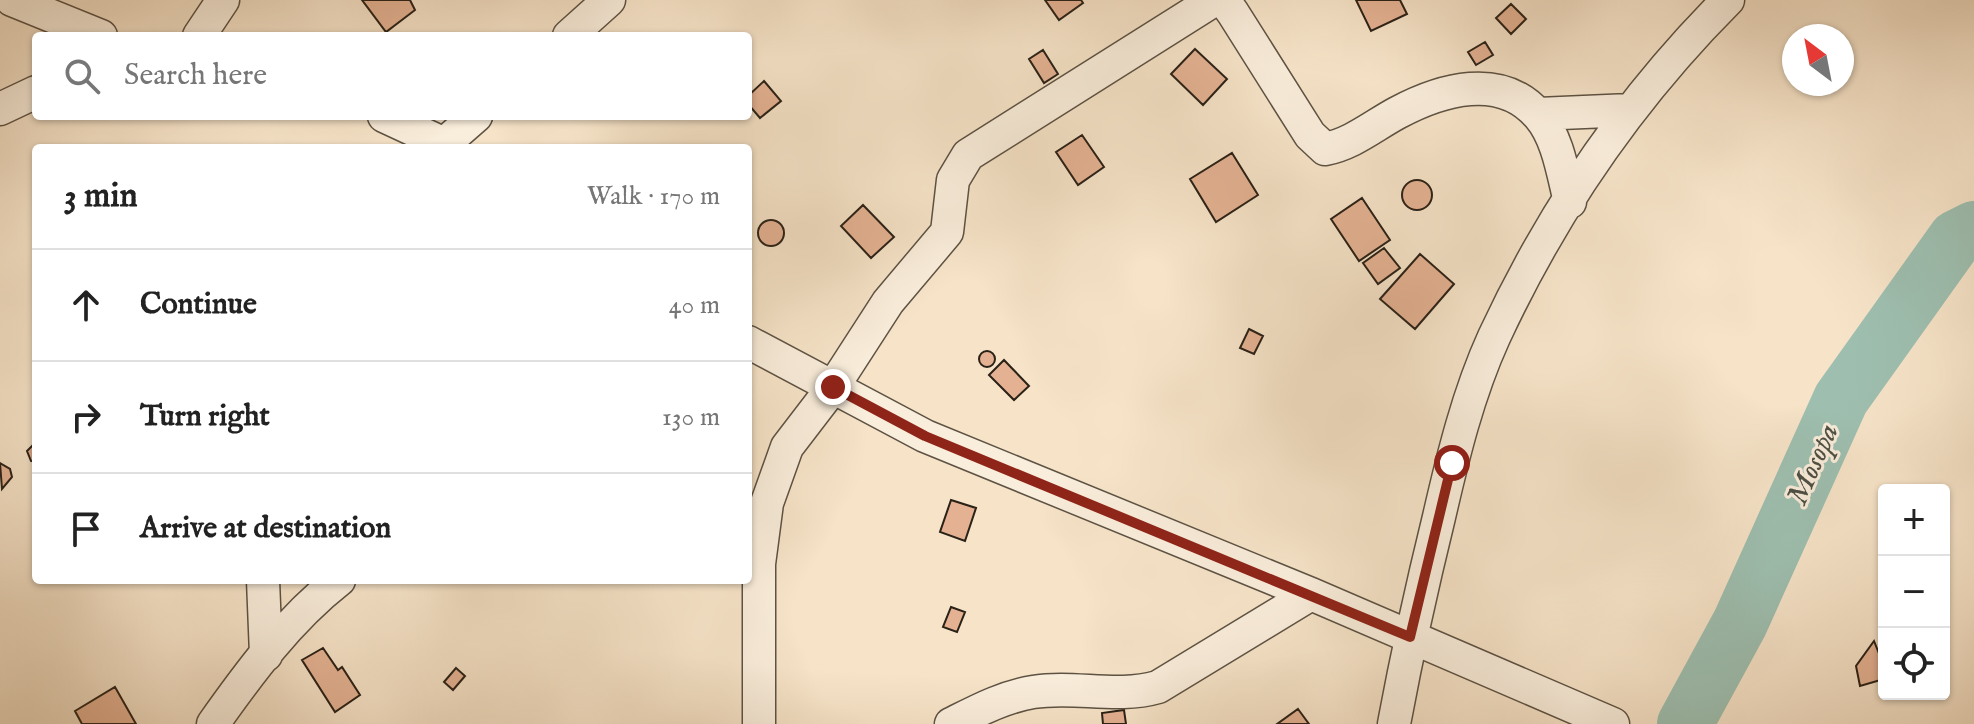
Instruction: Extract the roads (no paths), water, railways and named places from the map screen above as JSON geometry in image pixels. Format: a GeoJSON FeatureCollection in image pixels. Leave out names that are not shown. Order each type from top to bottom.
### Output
{"type":"FeatureCollection","features":[{"type":"Feature","properties":{"kind":"street"},"geometry":{"type":"LineString","coordinates":[[12,0],[91,32]]}},
{"type":"Feature","properties":{"kind":"street"},"geometry":{"type":"LineString","coordinates":[[202,32],[223,0]]}},
{"type":"Feature","properties":{"kind":"street"},"geometry":{"type":"LineString","coordinates":[[573,32],[609,0]]}},
{"type":"Feature","properties":{"kind":"street"},"geometry":{"type":"LineString","coordinates":[[759,724],[759,564],[767,503],[787,447],[833,387],[888,302],[947,232],[953,180],[968,155],[1216,0],[1226,3],[1310,135],[1325,149],[1342,146],[1423,100],[1471,88],[1490,88],[1538,114],[1630,110]]}},
{"type":"Feature","properties":{"kind":"street"},"geometry":{"type":"LineString","coordinates":[[1394,724],[1410,637],[1471,398],[1494,338],[1570,202],[1630,110],[1662,68],[1728,0]]}},
{"type":"Feature","properties":{"kind":"street"},"geometry":{"type":"LineString","coordinates":[[0,109],[32,94]]}},
{"type":"Feature","properties":{"kind":"street"},"geometry":{"type":"LineString","coordinates":[[1538,114],[1558,157],[1570,202]]}},
{"type":"Feature","properties":{"kind":"street"},"geometry":{"type":"LineString","coordinates":[[393,120],[445,144]]}},
{"type":"Feature","properties":{"kind":"street"},"geometry":{"type":"LineString","coordinates":[[451,144],[472,120]]}},
{"type":"Feature","properties":{"kind":"street"},"geometry":{"type":"LineString","coordinates":[[752,344],[925,436],[1311,594],[1613,724]]}},
{"type":"Feature","properties":{"kind":"street"},"geometry":{"type":"LineString","coordinates":[[752,540],[759,564]]}},
{"type":"Feature","properties":{"kind":"street"},"geometry":{"type":"LineString","coordinates":[[263,584],[266,655]]}},
{"type":"Feature","properties":{"kind":"street"},"geometry":{"type":"LineString","coordinates":[[213,724],[310,603],[334,584]]}},
{"type":"Feature","properties":{"kind":"street"},"geometry":{"type":"LineString","coordinates":[[951,724],[1001,700],[1035,691],[1133,694],[1158,687],[1311,594]]}},
{"type":"Feature","properties":{"kind":"waterway","name":"Mosopa"},"geometry":{"type":"LineString","coordinates":[[1685,724],[1740,623],[1841,399],[1956,238],[1974,229]]}}]}
